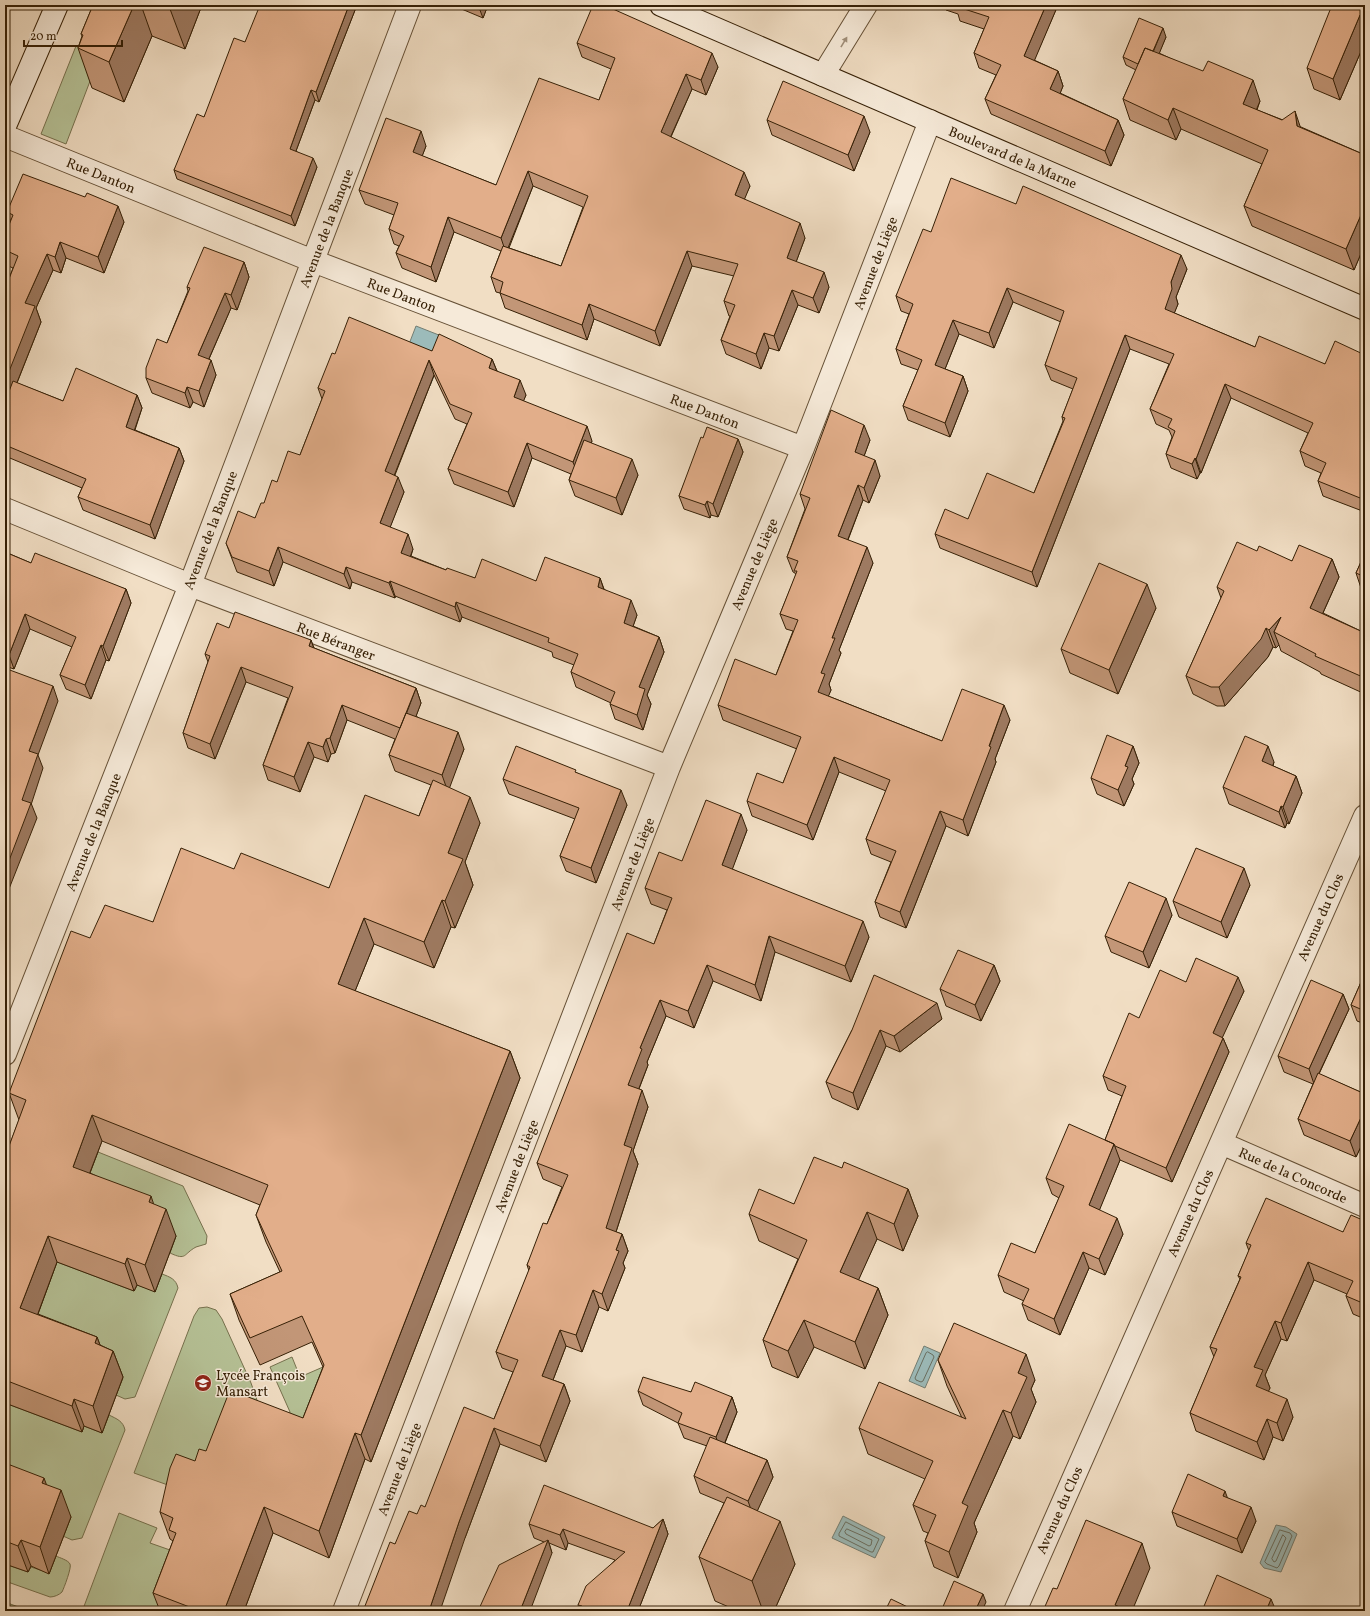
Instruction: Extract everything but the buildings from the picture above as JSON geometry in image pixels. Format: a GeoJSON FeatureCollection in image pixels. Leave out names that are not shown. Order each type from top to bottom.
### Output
{"type":"FeatureCollection","features":[{"type":"Feature","properties":{"kind":"street"},"geometry":{"type":"LineString","coordinates":[[5,126],[57,5]]}},
{"type":"Feature","properties":{"kind":"street","name":"Avenue de la Banque"},"geometry":{"type":"LineString","coordinates":[[5,1054],[190,585],[410,5]]}},
{"type":"Feature","properties":{"kind":"street","name":"Boulevard de la Marne"},"geometry":{"type":"LineString","coordinates":[[661,5],[1365,308]]}},
{"type":"Feature","properties":{"kind":"street"},"geometry":{"type":"LineString","coordinates":[[823,75],[866,5]]}},
{"type":"Feature","properties":{"kind":"street","name":"Avenue de Liège"},"geometry":{"type":"LineString","coordinates":[[344,1611],[669,767],[802,448],[930,121]]}},
{"type":"Feature","properties":{"kind":"street","name":"Rue Danton"},"geometry":{"type":"LineString","coordinates":[[5,136],[313,262],[802,448]]}},
{"type":"Feature","properties":{"kind":"street","name":"Rue Béranger"},"geometry":{"type":"LineString","coordinates":[[5,509],[190,585],[669,767]]}},
{"type":"Feature","properties":{"kind":"street","name":"Avenue du Clos"},"geometry":{"type":"LineString","coordinates":[[1015,1611],[1365,816]]}},
{"type":"Feature","properties":{"kind":"street","name":"Rue de la Concorde"},"geometry":{"type":"LineString","coordinates":[[1221,1143],[1365,1206]]}},
{"type":"Feature","properties":{"kind":"green space"},"geometry":{"type":"Polygon","coordinates":[[[76,46],[100,55],[66,144],[41,134],[76,46]]]}},
{"type":"Feature","properties":{"kind":"green space"},"geometry":{"type":"Polygon","coordinates":[[[98,1152],[183,1186],[207,1236],[206,1244],[196,1247],[184,1256],[170,1253],[176,1236],[82,1193],[98,1152]]]}},
{"type":"Feature","properties":{"kind":"green space"},"geometry":{"type":"Polygon","coordinates":[[[57,1262],[134,1291],[137,1285],[155,1291],[162,1274],[170,1277],[176,1282],[178,1288],[135,1397],[125,1399],[116,1395],[123,1378],[30,1335],[57,1262]]]}},
{"type":"Feature","properties":{"kind":"green space"},"geometry":{"type":"Polygon","coordinates":[[[207,1307],[216,1310],[222,1319],[251,1383],[258,1403],[182,1490],[134,1473],[194,1316],[199,1308],[207,1307]]]}},
{"type":"Feature","properties":{"kind":"green space"},"geometry":{"type":"Polygon","coordinates":[[[292,1357],[300,1377],[323,1367],[333,1392],[315,1439],[287,1422],[290,1412],[270,1367],[292,1357]]]}},
{"type":"Feature","properties":{"kind":"green space"},"geometry":{"type":"Polygon","coordinates":[[[5,1403],[82,1432],[84,1426],[102,1433],[109,1415],[123,1424],[125,1430],[82,1538],[72,1540],[63,1536],[5,1486],[5,1403]]]}},
{"type":"Feature","properties":{"kind":"green space"},"geometry":{"type":"Polygon","coordinates":[[[119,1513],[157,1528],[150,1543],[170,1550],[166,1611],[87,1611],[83,1609],[119,1513]]]}},
{"type":"Feature","properties":{"kind":"green space"},"geometry":{"type":"Polygon","coordinates":[[[56,1556],[68,1561],[70,1564],[68,1578],[62,1592],[58,1595],[50,1597],[5,1581],[5,1564],[28,1572],[31,1567],[49,1573],[56,1556]]]}},
{"type":"Feature","properties":{"kind":"green space"},"geometry":{"type":"Polygon","coordinates":[[[5,1602],[29,1611],[5,1611],[5,1602]]]}},
{"type":"Feature","properties":{"kind":"water"},"geometry":{"type":"Polygon","coordinates":[[[416,326],[449,339],[430,386],[397,375],[416,326]]]}},
{"type":"Feature","properties":{"kind":"water"},"geometry":{"type":"Polygon","coordinates":[[[924,1346],[940,1353],[925,1388],[909,1381],[924,1346]]]}},
{"type":"Feature","properties":{"kind":"water"},"geometry":{"type":"Polygon","coordinates":[[[843,1516],[885,1537],[875,1558],[832,1538],[843,1516]]]}},
{"type":"Feature","properties":{"kind":"water"},"geometry":{"type":"Polygon","coordinates":[[[1276,1525],[1286,1527],[1297,1534],[1281,1572],[1264,1568],[1260,1563],[1276,1525]]]}},
{"type":"Feature","properties":{"kind":"place","name":"Lycée François Mansart"},"geometry":{"type":"Point","coordinates":[203,1383]}}]}
